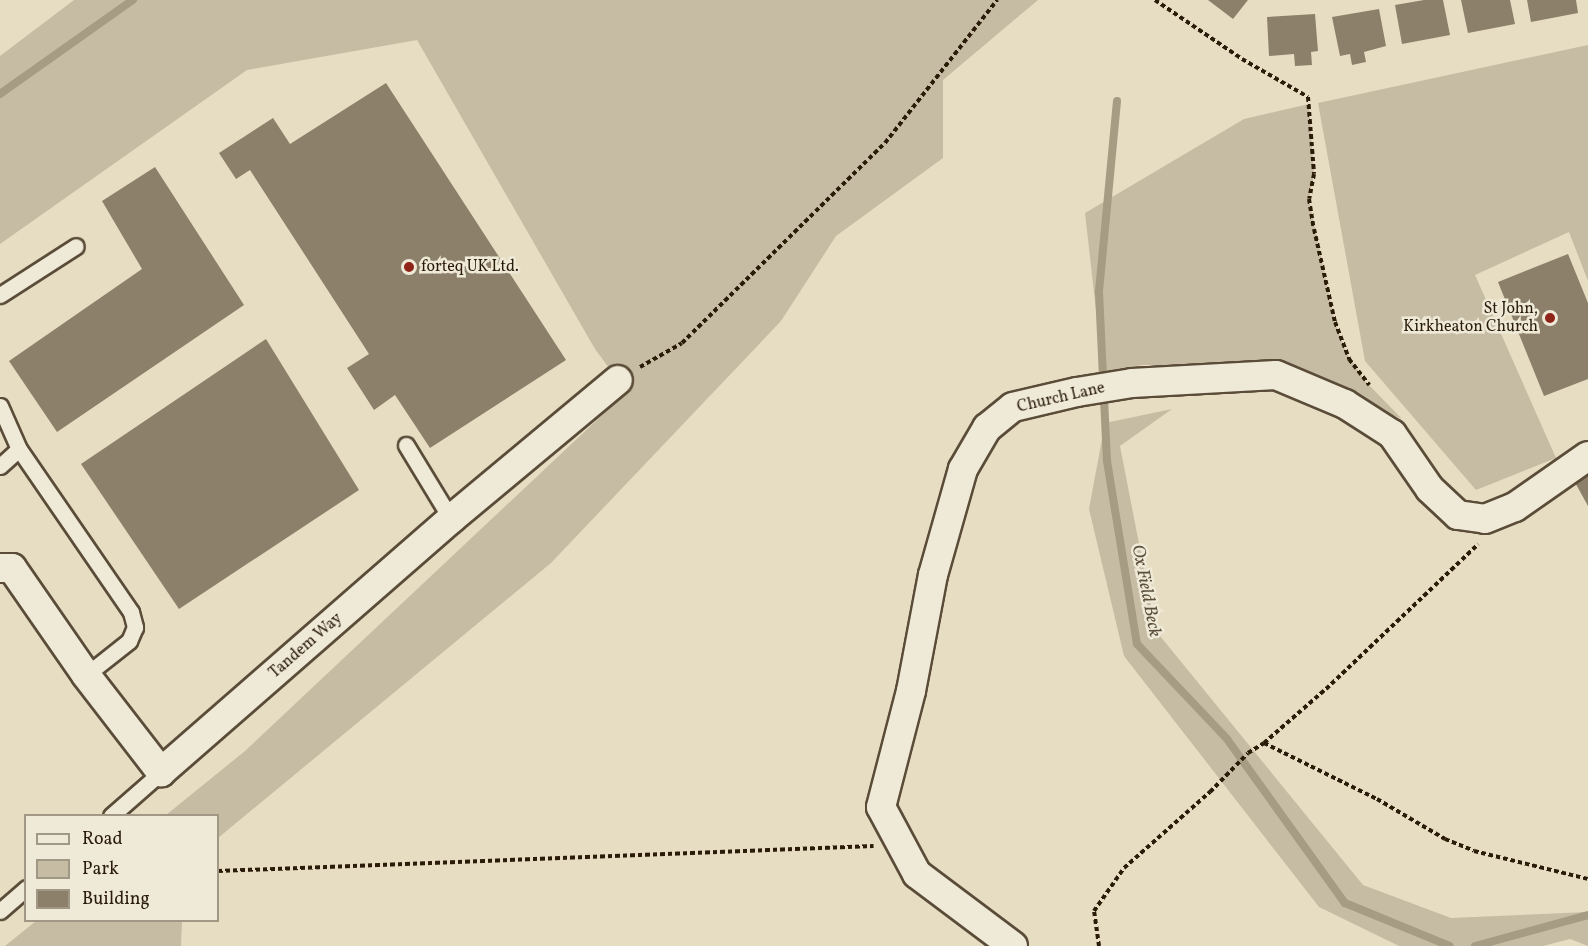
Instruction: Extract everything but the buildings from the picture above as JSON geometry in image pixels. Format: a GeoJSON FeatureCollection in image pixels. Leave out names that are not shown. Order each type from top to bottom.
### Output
{"type":"FeatureCollection","features":[{"type":"Feature","properties":{"kind":"street","name":"Church Lane"},"geometry":{"type":"LineString","coordinates":[[1012,946],[917,874],[881,807],[911,692],[933,575],[963,469],[987,428],[1013,407],[1077,392],[1132,383],[1276,375],[1345,404],[1392,434],[1430,489],[1458,515],[1485,519],[1515,507],[1588,456]]}},
{"type":"Feature","properties":{"kind":"street","name":"Tandem Way"},"geometry":{"type":"LineString","coordinates":[[161,772],[451,519],[618,380]]}},
{"type":"Feature","properties":{"kind":"street"},"geometry":{"type":"LineString","coordinates":[[0,568],[12,568],[86,675],[161,772]]}},
{"type":"Feature","properties":{"kind":"lane"},"geometry":{"type":"LineString","coordinates":[[0,295],[76,246]]}},
{"type":"Feature","properties":{"kind":"lane"},"geometry":{"type":"LineString","coordinates":[[0,406],[19,449],[131,612],[135,627],[129,641],[86,675]]}},
{"type":"Feature","properties":{"kind":"lane"},"geometry":{"type":"LineString","coordinates":[[406,445],[451,519]]}},
{"type":"Feature","properties":{"kind":"lane"},"geometry":{"type":"LineString","coordinates":[[0,466],[19,449]]}},
{"type":"Feature","properties":{"kind":"lane","name":"Tandem Way"},"geometry":{"type":"LineString","coordinates":[[113,814],[161,772]]}},
{"type":"Feature","properties":{"kind":"lane"},"geometry":{"type":"LineString","coordinates":[[0,910],[24,890]]}},
{"type":"Feature","properties":{"kind":"path"},"geometry":{"type":"LineString","coordinates":[[618,380],[682,343],[885,143],[997,0]]}},
{"type":"Feature","properties":{"kind":"path"},"geometry":{"type":"LineString","coordinates":[[1264,743],[1298,763],[1377,799],[1445,839],[1474,851],[1588,879]]}},
{"type":"Feature","properties":{"kind":"path"},"geometry":{"type":"LineString","coordinates":[[1099,946],[1094,911],[1108,888],[1124,868],[1248,753]]}},
{"type":"Feature","properties":{"kind":"path"},"geometry":{"type":"LineString","coordinates":[[219,871],[902,845]]}},
{"type":"Feature","properties":{"kind":"green space"},"geometry":{"type":"Polygon","coordinates":[[[74,0],[1038,0],[943,80],[943,158],[836,236],[781,321],[551,563],[219,837],[219,814],[167,814],[245,751],[615,403],[618,380],[595,349],[417,40],[247,70],[0,244],[0,56],[74,0]]]}},
{"type":"Feature","properties":{"kind":"green space"},"geometry":{"type":"Polygon","coordinates":[[[1588,45],[1588,281],[1569,232],[1475,275],[1556,458],[1476,490],[1365,361],[1318,103],[1588,45]]]}},
{"type":"Feature","properties":{"kind":"green space"},"geometry":{"type":"Polygon","coordinates":[[[1309,104],[1314,174],[1309,199],[1335,322],[1346,352],[1366,382],[1402,419],[1281,365],[1141,365],[1103,372],[1085,213],[1244,119],[1309,104]]]}},
{"type":"Feature","properties":{"kind":"green space"},"geometry":{"type":"Polygon","coordinates":[[[1172,409],[1120,446],[1156,631],[1363,885],[1451,918],[1588,912],[1588,946],[1570,939],[1543,946],[1399,946],[1319,907],[1124,656],[1089,509],[1105,423],[1172,409]]]}},
{"type":"Feature","properties":{"kind":"green space"},"geometry":{"type":"Polygon","coordinates":[[[35,922],[182,922],[181,946],[5,946],[35,922]]]}},
{"type":"Feature","properties":{"kind":"waterway"},"geometry":{"type":"LineString","coordinates":[[0,94],[133,0]]}},
{"type":"Feature","properties":{"kind":"waterway","name":"Ox Field Beck"},"geometry":{"type":"LineString","coordinates":[[1117,101],[1099,292],[1107,461],[1137,644],[1227,739],[1345,903],[1450,946]]}},
{"type":"Feature","properties":{"kind":"waterway","name":"Ox Field Beck"},"geometry":{"type":"LineString","coordinates":[[1475,946],[1588,915]]}},
{"type":"Feature","properties":{"kind":"place","name":"forteq UK Ltd."},"geometry":{"type":"Point","coordinates":[409,267]}},
{"type":"Feature","properties":{"kind":"place","name":"St John, Kirkheaton Church"},"geometry":{"type":"Point","coordinates":[1550,318]}}]}
